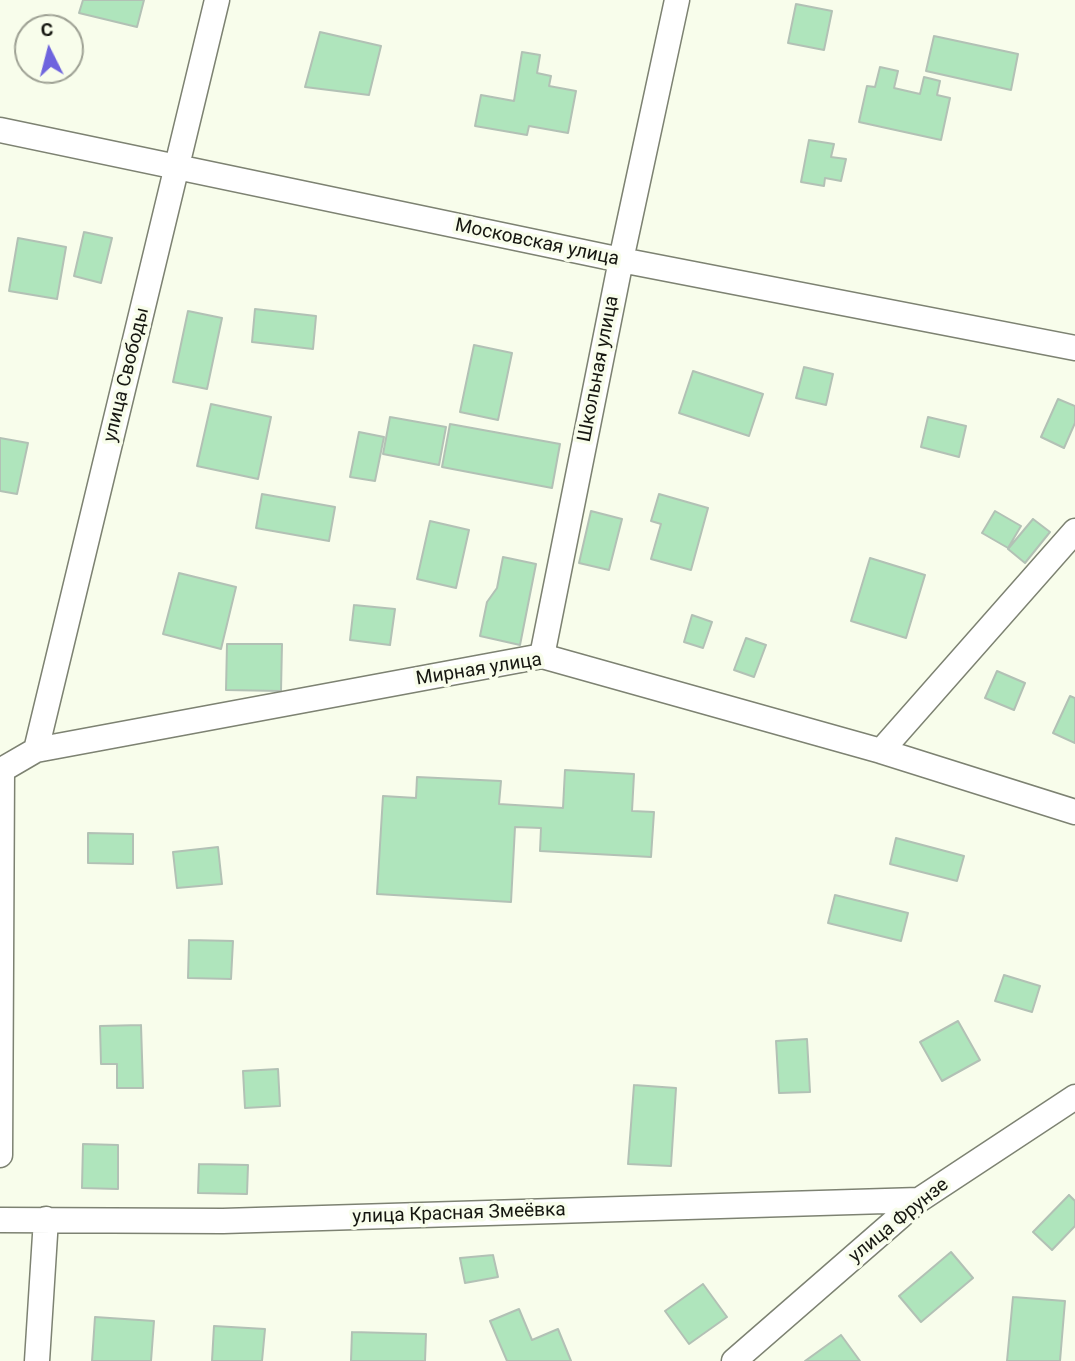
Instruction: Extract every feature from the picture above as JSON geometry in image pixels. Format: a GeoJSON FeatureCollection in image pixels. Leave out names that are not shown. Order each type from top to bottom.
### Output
{"type":"FeatureCollection","features":[{"type":"Feature","properties":{"kind":"street","name":"улица Свободы"},"geometry":{"type":"LineString","coordinates":[[36,750],[217,0]]}},
{"type":"Feature","properties":{"kind":"street","name":"Школьная улица"},"geometry":{"type":"LineString","coordinates":[[542,656],[621,260],[677,0]]}},
{"type":"Feature","properties":{"kind":"street","name":"Московская улица"},"geometry":{"type":"LineString","coordinates":[[0,130],[621,260],[1075,348]]}},
{"type":"Feature","properties":{"kind":"street"},"geometry":{"type":"LineString","coordinates":[[881,751],[1075,531]]}},
{"type":"Feature","properties":{"kind":"street","name":"Мирная улица"},"geometry":{"type":"LineString","coordinates":[[1,771],[36,750],[542,656],[881,751],[1075,812]]}},
{"type":"Feature","properties":{"kind":"street"},"geometry":{"type":"LineString","coordinates":[[0,1155],[1,771]]}},
{"type":"Feature","properties":{"kind":"street","name":"улица Фрунзе"},"geometry":{"type":"LineString","coordinates":[[734,1361],[919,1200],[1075,1097]]}},
{"type":"Feature","properties":{"kind":"street","name":"улица Красная Змеёвка"},"geometry":{"type":"LineString","coordinates":[[0,1220],[223,1222],[919,1200]]}},
{"type":"Feature","properties":{"kind":"street"},"geometry":{"type":"LineString","coordinates":[[37,1361],[46,1219]]}},
{"type":"Feature","properties":{"kind":"building"},"geometry":{"type":"Polygon","coordinates":[[[83,0],[144,0],[137,27],[79,13],[83,0]]]}},
{"type":"Feature","properties":{"kind":"building"},"geometry":{"type":"Polygon","coordinates":[[[796,4],[832,11],[824,50],[788,43],[796,4]]]}},
{"type":"Feature","properties":{"kind":"building"},"geometry":{"type":"Polygon","coordinates":[[[320,32],[381,46],[369,95],[305,87],[320,32]]]}},
{"type":"Feature","properties":{"kind":"building"},"geometry":{"type":"Polygon","coordinates":[[[934,36],[1018,54],[1011,90],[926,71],[934,36]]]}},
{"type":"Feature","properties":{"kind":"building"},"geometry":{"type":"Polygon","coordinates":[[[522,52],[540,55],[537,73],[551,76],[549,86],[576,91],[568,133],[529,126],[527,135],[475,126],[481,95],[514,101],[522,52]]]}},
{"type":"Feature","properties":{"kind":"building"},"geometry":{"type":"Polygon","coordinates":[[[880,67],[898,71],[894,88],[920,94],[924,77],[940,81],[937,95],[950,98],[941,140],[859,122],[867,86],[875,87],[880,67]]]}},
{"type":"Feature","properties":{"kind":"building"},"geometry":{"type":"Polygon","coordinates":[[[809,140],[834,144],[831,157],[846,159],[841,181],[825,178],[824,186],[801,182],[809,140]]]}},
{"type":"Feature","properties":{"kind":"building"},"geometry":{"type":"Polygon","coordinates":[[[84,232],[112,238],[101,283],[74,276],[84,232]]]}},
{"type":"Feature","properties":{"kind":"building"},"geometry":{"type":"Polygon","coordinates":[[[18,238],[66,247],[57,299],[9,291],[18,238]]]}},
{"type":"Feature","properties":{"kind":"building"},"geometry":{"type":"Polygon","coordinates":[[[255,309],[316,316],[313,349],[252,342],[255,309]]]}},
{"type":"Feature","properties":{"kind":"building"},"geometry":{"type":"Polygon","coordinates":[[[188,311],[222,318],[207,389],[173,382],[188,311]]]}},
{"type":"Feature","properties":{"kind":"building"},"geometry":{"type":"Polygon","coordinates":[[[474,345],[512,353],[498,420],[460,412],[474,345]]]}},
{"type":"Feature","properties":{"kind":"building"},"geometry":{"type":"Polygon","coordinates":[[[804,367],[833,374],[826,405],[796,398],[804,367]]]}},
{"type":"Feature","properties":{"kind":"building"},"geometry":{"type":"Polygon","coordinates":[[[693,371],[763,394],[749,436],[679,413],[693,371]]]}},
{"type":"Feature","properties":{"kind":"building"},"geometry":{"type":"Polygon","coordinates":[[[1058,399],[1075,406],[1075,423],[1064,448],[1041,437],[1058,399]]]}},
{"type":"Feature","properties":{"kind":"building"},"geometry":{"type":"Polygon","coordinates":[[[211,404],[271,417],[258,479],[197,466],[211,404]]]}},
{"type":"Feature","properties":{"kind":"building"},"geometry":{"type":"Polygon","coordinates":[[[390,417],[446,427],[439,465],[383,454],[390,417]]]}},
{"type":"Feature","properties":{"kind":"building"},"geometry":{"type":"Polygon","coordinates":[[[928,417],[966,426],[959,457],[921,447],[928,417]]]}},
{"type":"Feature","properties":{"kind":"building"},"geometry":{"type":"Polygon","coordinates":[[[450,424],[560,444],[552,488],[442,467],[450,424]]]}},
{"type":"Feature","properties":{"kind":"building"},"geometry":{"type":"Polygon","coordinates":[[[359,432],[384,437],[375,481],[350,477],[359,432]]]}},
{"type":"Feature","properties":{"kind":"building"},"geometry":{"type":"Polygon","coordinates":[[[0,438],[28,443],[17,494],[0,491],[0,438]]]}},
{"type":"Feature","properties":{"kind":"building"},"geometry":{"type":"Polygon","coordinates":[[[262,494],[335,507],[329,541],[256,528],[262,494]]]}},
{"type":"Feature","properties":{"kind":"building"},"geometry":{"type":"Polygon","coordinates":[[[659,494],[708,508],[691,570],[651,559],[661,524],[651,521],[659,494]]]}},
{"type":"Feature","properties":{"kind":"building"},"geometry":{"type":"Polygon","coordinates":[[[591,511],[622,519],[609,570],[579,563],[591,511]]]}},
{"type":"Feature","properties":{"kind":"building"},"geometry":{"type":"Polygon","coordinates":[[[995,511],[1021,526],[1008,548],[982,533],[995,511]]]}},
{"type":"Feature","properties":{"kind":"building"},"geometry":{"type":"Polygon","coordinates":[[[1033,519],[1050,532],[1025,563],[1008,549],[1033,519]]]}},
{"type":"Feature","properties":{"kind":"building"},"geometry":{"type":"Polygon","coordinates":[[[430,521],[469,530],[456,588],[417,579],[430,521]]]}},
{"type":"Feature","properties":{"kind":"building"},"geometry":{"type":"Polygon","coordinates":[[[503,557],[536,564],[520,645],[480,636],[487,602],[497,588],[503,557]]]}},
{"type":"Feature","properties":{"kind":"building"},"geometry":{"type":"Polygon","coordinates":[[[870,558],[925,575],[906,638],[851,621],[870,558]]]}},
{"type":"Feature","properties":{"kind":"building"},"geometry":{"type":"Polygon","coordinates":[[[179,573],[236,587],[221,649],[163,634],[179,573]]]}},
{"type":"Feature","properties":{"kind":"building"},"geometry":{"type":"Polygon","coordinates":[[[354,605],[395,609],[390,645],[350,640],[354,605]]]}},
{"type":"Feature","properties":{"kind":"building"},"geometry":{"type":"Polygon","coordinates":[[[692,615],[712,622],[703,648],[684,642],[692,615]]]}},
{"type":"Feature","properties":{"kind":"building"},"geometry":{"type":"Polygon","coordinates":[[[746,638],[766,645],[754,677],[734,670],[746,638]]]}},
{"type":"Feature","properties":{"kind":"building"},"geometry":{"type":"Polygon","coordinates":[[[227,644],[282,644],[281,691],[226,690],[227,644]]]}},
{"type":"Feature","properties":{"kind":"building"},"geometry":{"type":"Polygon","coordinates":[[[997,671],[1025,683],[1014,710],[985,698],[997,671]]]}},
{"type":"Feature","properties":{"kind":"building"},"geometry":{"type":"Polygon","coordinates":[[[1070,696],[1075,698],[1075,743],[1053,733],[1070,696]]]}},
{"type":"Feature","properties":{"kind":"building"},"geometry":{"type":"Polygon","coordinates":[[[565,770],[634,774],[632,811],[654,812],[651,857],[540,851],[541,828],[515,827],[511,902],[377,894],[383,796],[416,798],[417,777],[501,781],[499,804],[563,808],[565,770]]]}},
{"type":"Feature","properties":{"kind":"building"},"geometry":{"type":"Polygon","coordinates":[[[88,833],[133,834],[133,864],[88,863],[88,833]]]}},
{"type":"Feature","properties":{"kind":"building"},"geometry":{"type":"Polygon","coordinates":[[[896,838],[964,856],[957,881],[890,864],[896,838]]]}},
{"type":"Feature","properties":{"kind":"building"},"geometry":{"type":"Polygon","coordinates":[[[218,847],[222,884],[177,888],[173,852],[218,847]]]}},
{"type":"Feature","properties":{"kind":"building"},"geometry":{"type":"Polygon","coordinates":[[[835,895],[908,913],[901,941],[828,923],[835,895]]]}},
{"type":"Feature","properties":{"kind":"building"},"geometry":{"type":"Polygon","coordinates":[[[189,940],[233,941],[231,979],[188,978],[189,940]]]}},
{"type":"Feature","properties":{"kind":"building"},"geometry":{"type":"Polygon","coordinates":[[[1004,975],[1040,986],[1032,1012],[995,1001],[1004,975]]]}},
{"type":"Feature","properties":{"kind":"building"},"geometry":{"type":"Polygon","coordinates":[[[958,1021],[980,1060],[942,1081],[920,1042],[958,1021]]]}},
{"type":"Feature","properties":{"kind":"building"},"geometry":{"type":"Polygon","coordinates":[[[141,1025],[143,1088],[117,1088],[117,1064],[101,1064],[100,1026],[141,1025]]]}},
{"type":"Feature","properties":{"kind":"building"},"geometry":{"type":"Polygon","coordinates":[[[807,1039],[810,1092],[779,1093],[776,1041],[807,1039]]]}},
{"type":"Feature","properties":{"kind":"building"},"geometry":{"type":"Polygon","coordinates":[[[278,1069],[280,1106],[245,1108],[243,1071],[278,1069]]]}},
{"type":"Feature","properties":{"kind":"building"},"geometry":{"type":"Polygon","coordinates":[[[634,1085],[676,1088],[671,1166],[628,1164],[634,1085]]]}},
{"type":"Feature","properties":{"kind":"building"},"geometry":{"type":"Polygon","coordinates":[[[83,1144],[118,1145],[118,1189],[82,1188],[83,1144]]]}},
{"type":"Feature","properties":{"kind":"building"},"geometry":{"type":"Polygon","coordinates":[[[199,1164],[248,1165],[247,1194],[198,1193],[199,1164]]]}},
{"type":"Feature","properties":{"kind":"building"},"geometry":{"type":"Polygon","coordinates":[[[1069,1195],[1075,1201],[1075,1226],[1052,1250],[1033,1232],[1069,1195]]]}},
{"type":"Feature","properties":{"kind":"building"},"geometry":{"type":"Polygon","coordinates":[[[951,1252],[973,1278],[921,1322],[899,1296],[951,1252]]]}},
{"type":"Feature","properties":{"kind":"building"},"geometry":{"type":"Polygon","coordinates":[[[493,1255],[498,1277],[465,1283],[460,1258],[493,1255]]]}},
{"type":"Feature","properties":{"kind":"building"},"geometry":{"type":"Polygon","coordinates":[[[703,1284],[727,1317],[689,1344],[665,1311],[703,1284]]]}},
{"type":"Feature","properties":{"kind":"building"},"geometry":{"type":"Polygon","coordinates":[[[1013,1297],[1065,1301],[1060,1361],[1007,1361],[1013,1297]]]}},
{"type":"Feature","properties":{"kind":"building"},"geometry":{"type":"Polygon","coordinates":[[[519,1309],[532,1340],[558,1329],[571,1361],[507,1361],[490,1321],[519,1309]]]}},
{"type":"Feature","properties":{"kind":"building"},"geometry":{"type":"Polygon","coordinates":[[[95,1317],[154,1321],[151,1361],[92,1361],[95,1317]]]}},
{"type":"Feature","properties":{"kind":"building"},"geometry":{"type":"Polygon","coordinates":[[[214,1326],[265,1329],[262,1361],[212,1361],[214,1326]]]}},
{"type":"Feature","properties":{"kind":"building"},"geometry":{"type":"Polygon","coordinates":[[[352,1332],[426,1334],[425,1361],[351,1361],[352,1332]]]}},
{"type":"Feature","properties":{"kind":"building"},"geometry":{"type":"Polygon","coordinates":[[[841,1335],[860,1361],[805,1361],[841,1335]]]}}]}
